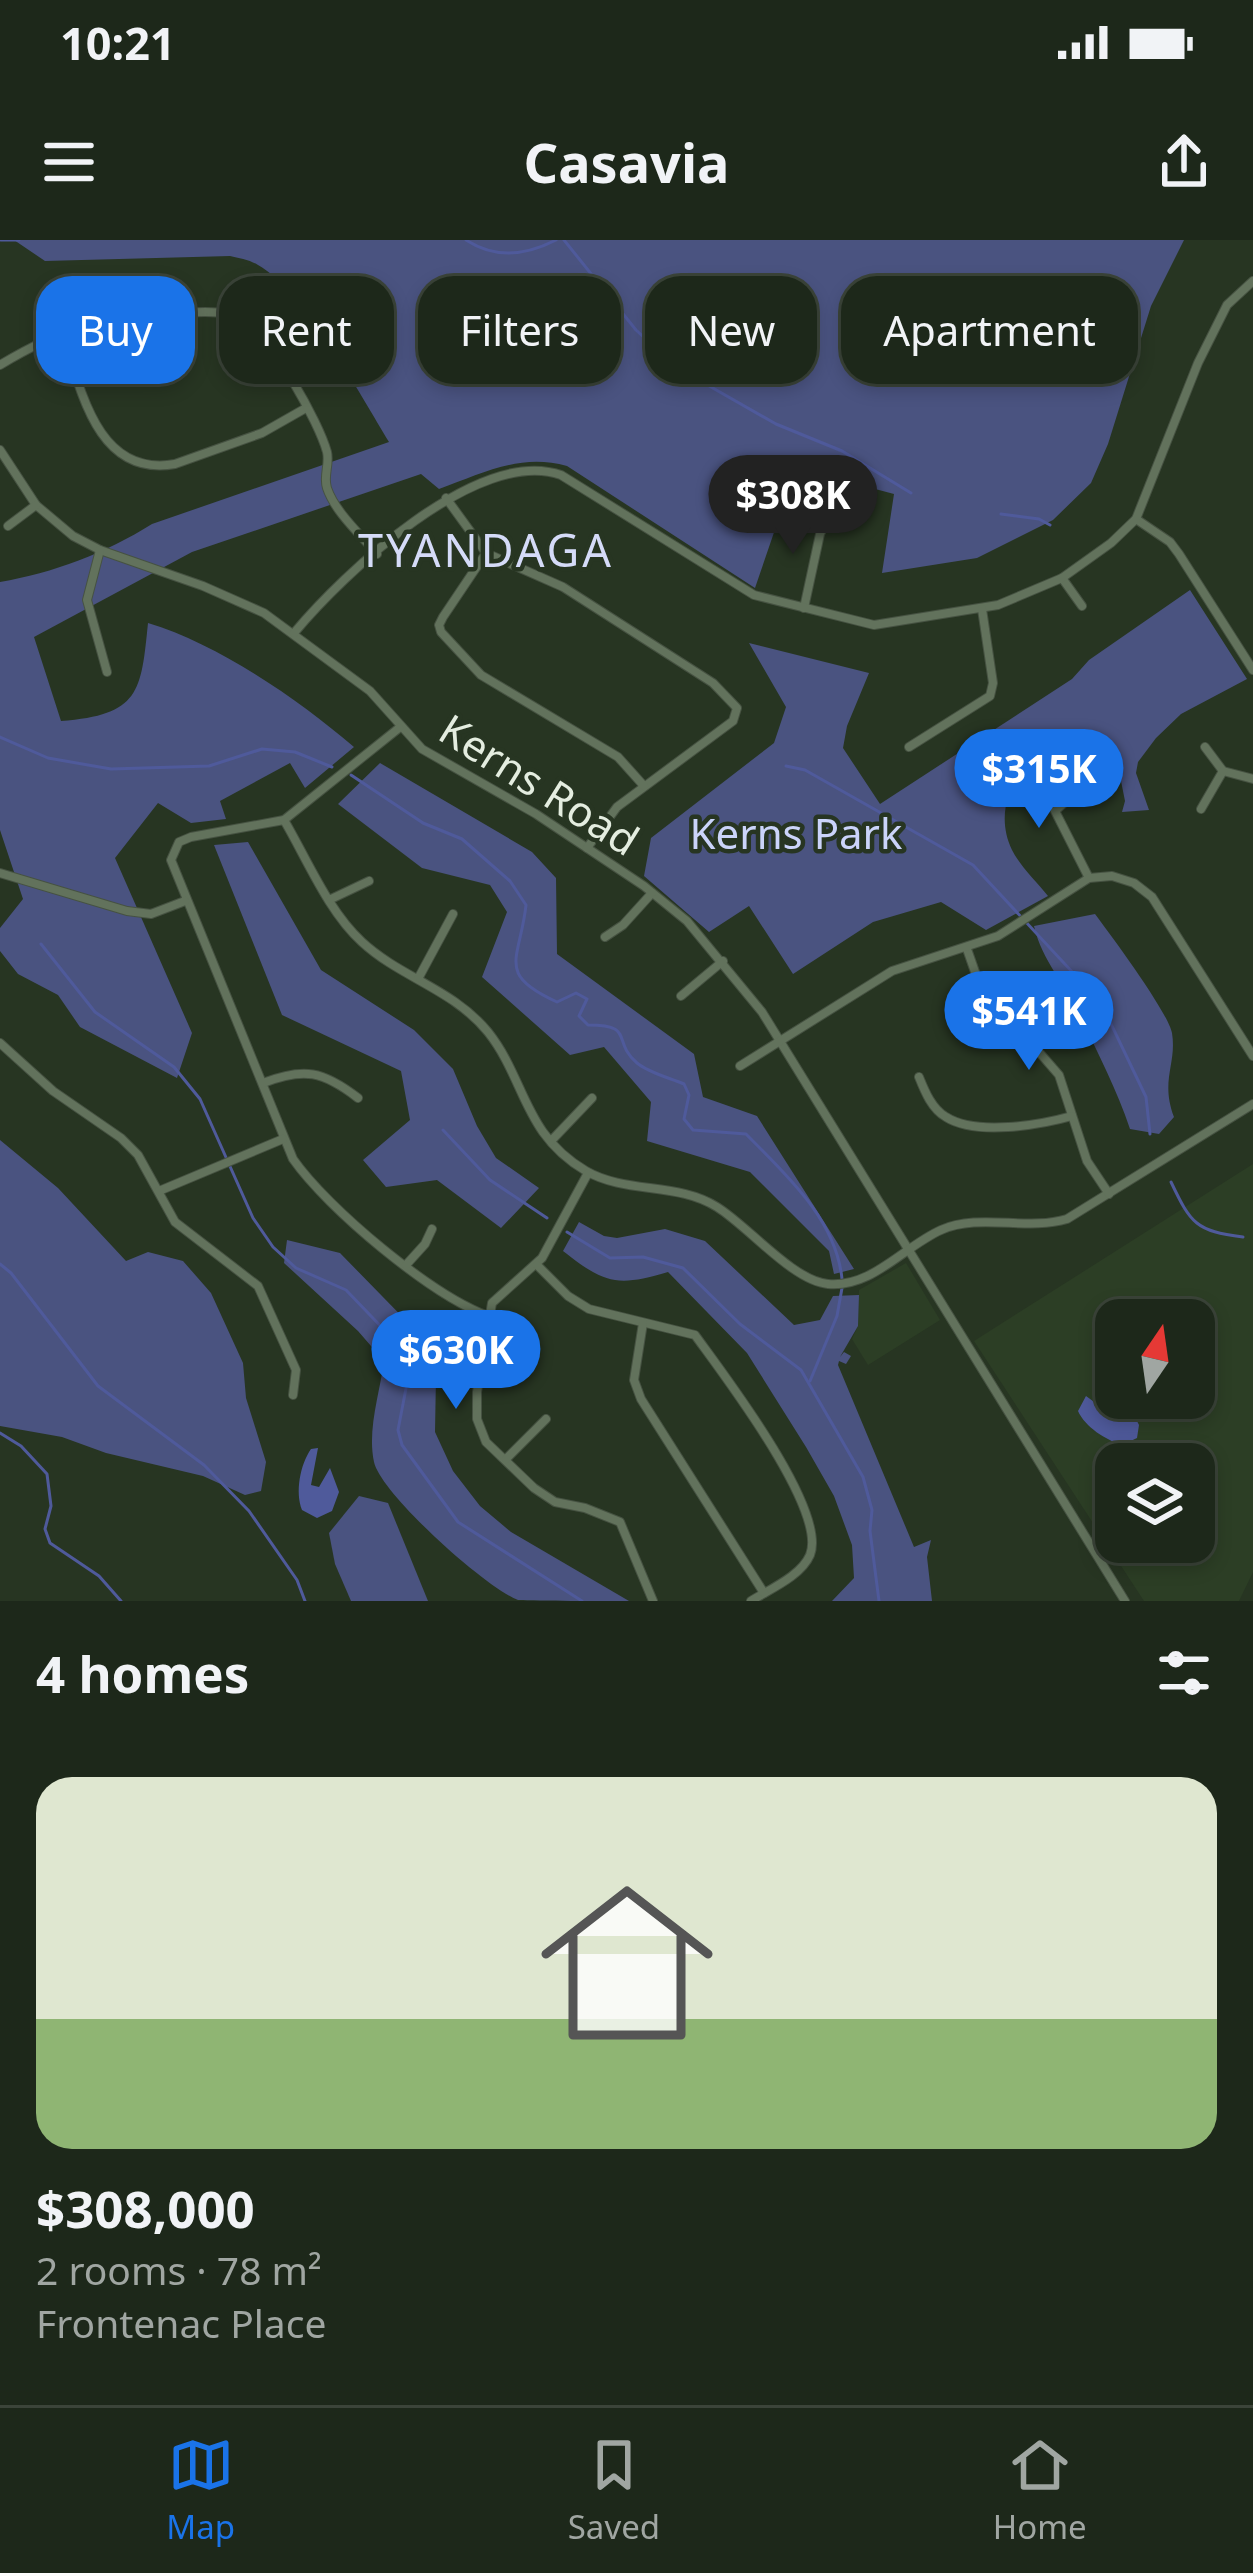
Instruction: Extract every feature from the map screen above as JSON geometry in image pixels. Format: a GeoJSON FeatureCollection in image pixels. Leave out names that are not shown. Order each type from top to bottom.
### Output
{"type":"FeatureCollection","features":[{"type":"Feature","properties":{"kind":"street"},"geometry":{"type":"LineString","coordinates":[[294,633],[317,604],[446,498],[515,472],[548,470],[741,589],[804,608],[874,625],[1014,600],[1062,578],[1111,543],[1136,518],[1226,305],[1253,281]]}},
{"type":"Feature","properties":{"kind":"street"},"geometry":{"type":"LineString","coordinates":[[195,313],[245,320],[273,347],[328,454],[328,493],[377,554]]}},
{"type":"Feature","properties":{"kind":"street"},"geometry":{"type":"LineString","coordinates":[[0,365],[36,345]]}},
{"type":"Feature","properties":{"kind":"street"},"geometry":{"type":"LineString","coordinates":[[80,384],[92,422],[104,440],[128,459],[160,467],[262,433],[306,408]]}},
{"type":"Feature","properties":{"kind":"street","name":"Kerns Road"},"geometry":{"type":"LineString","coordinates":[[0,450],[36,505],[73,536],[239,600],[294,633],[370,692],[399,728],[438,760],[503,793],[687,921],[723,961],[778,1040],[1125,1601]]}},
{"type":"Feature","properties":{"kind":"street"},"geometry":{"type":"LineString","coordinates":[[446,498],[486,553],[563,587],[713,683],[735,705],[738,713],[733,721],[617,807],[587,848]]}},
{"type":"Feature","properties":{"kind":"street"},"geometry":{"type":"LineString","coordinates":[[8,526],[36,505]]}},
{"type":"Feature","properties":{"kind":"street"},"geometry":{"type":"LineString","coordinates":[[1136,518],[1179,554],[1253,670]]}},
{"type":"Feature","properties":{"kind":"street"},"geometry":{"type":"LineString","coordinates":[[804,608],[826,522]]}},
{"type":"Feature","properties":{"kind":"street"},"geometry":{"type":"LineString","coordinates":[[100,550],[87,600],[107,672]]}},
{"type":"Feature","properties":{"kind":"street"},"geometry":{"type":"LineString","coordinates":[[486,553],[443,617],[442,632],[481,675],[618,757],[644,786]]}},
{"type":"Feature","properties":{"kind":"street"},"geometry":{"type":"LineString","coordinates":[[1062,578],[1082,606]]}},
{"type":"Feature","properties":{"kind":"street"},"geometry":{"type":"LineString","coordinates":[[909,747],[990,696],[993,683],[982,608]]}},
{"type":"Feature","properties":{"kind":"street"},"geometry":{"type":"LineString","coordinates":[[399,728],[284,820],[178,842],[171,860],[293,1159],[323,1195],[406,1265],[460,1306],[488,1316]]}},
{"type":"Feature","properties":{"kind":"street"},"geometry":{"type":"LineString","coordinates":[[1205,747],[1223,771],[1253,779]]}},
{"type":"Feature","properties":{"kind":"street"},"geometry":{"type":"LineString","coordinates":[[1201,808],[1223,771]]}},
{"type":"Feature","properties":{"kind":"street"},"geometry":{"type":"LineString","coordinates":[[1074,794],[1055,811],[1089,878]]}},
{"type":"Feature","properties":{"kind":"street"},"geometry":{"type":"LineString","coordinates":[[284,820],[350,931],[366,946],[455,1001],[489,1034],[526,1110],[550,1141],[588,1173],[705,1199],[822,1284],[847,1285],[942,1229],[1067,1220],[1253,1104]]}},
{"type":"Feature","properties":{"kind":"street"},"geometry":{"type":"LineString","coordinates":[[0,873],[128,911],[151,914],[185,901]]}},
{"type":"Feature","properties":{"kind":"street"},"geometry":{"type":"LineString","coordinates":[[740,1066],[892,971],[968,949],[998,936],[1089,878],[1112,876],[1134,883],[1152,897],[1253,1056]]}},
{"type":"Feature","properties":{"kind":"street"},"geometry":{"type":"LineString","coordinates":[[331,899],[370,881]]}},
{"type":"Feature","properties":{"kind":"street"},"geometry":{"type":"LineString","coordinates":[[605,937],[652,893]]}},
{"type":"Feature","properties":{"kind":"street"},"geometry":{"type":"LineString","coordinates":[[419,977],[453,914]]}},
{"type":"Feature","properties":{"kind":"street"},"geometry":{"type":"LineString","coordinates":[[968,949],[988,1005],[1001,1023],[1050,1063],[1067,1093],[1087,1161],[1109,1194]]}},
{"type":"Feature","properties":{"kind":"street"},"geometry":{"type":"LineString","coordinates":[[681,996],[723,961]]}},
{"type":"Feature","properties":{"kind":"street"},"geometry":{"type":"LineString","coordinates":[[0,1043],[53,1090],[121,1138],[138,1155],[175,1222],[258,1286],[296,1370],[293,1395]]}},
{"type":"Feature","properties":{"kind":"street"},"geometry":{"type":"LineString","coordinates":[[263,1083],[297,1071],[314,1073],[358,1098]]}},
{"type":"Feature","properties":{"kind":"street"},"geometry":{"type":"LineString","coordinates":[[919,1077],[933,1105],[953,1121],[1022,1127],[1073,1116]]}},
{"type":"Feature","properties":{"kind":"street"},"geometry":{"type":"LineString","coordinates":[[550,1141],[592,1098]]}},
{"type":"Feature","properties":{"kind":"street"},"geometry":{"type":"LineString","coordinates":[[159,1191],[283,1139]]}},
{"type":"Feature","properties":{"kind":"street"},"geometry":{"type":"LineString","coordinates":[[588,1173],[537,1265],[504,1288],[492,1303],[477,1419],[486,1442],[534,1488],[555,1502],[620,1522],[653,1601]]}},
{"type":"Feature","properties":{"kind":"street"},"geometry":{"type":"LineString","coordinates":[[406,1265],[432,1229]]}},
{"type":"Feature","properties":{"kind":"street"},"geometry":{"type":"LineString","coordinates":[[537,1265],[568,1296],[589,1309],[695,1335],[770,1441],[812,1524],[809,1556],[799,1570],[751,1601]]}},
{"type":"Feature","properties":{"kind":"street"},"geometry":{"type":"LineString","coordinates":[[643,1323],[634,1380],[641,1399],[764,1593]]}},
{"type":"Feature","properties":{"kind":"street"},"geometry":{"type":"LineString","coordinates":[[506,1459],[546,1419]]}},
{"type":"Feature","properties":{"kind":"shaded area"},"geometry":{"type":"Polygon","coordinates":[[[1253,1164],[1253,1572],[1239,1601],[1144,1601],[1119,1563],[1215,1563],[1215,1443],[1095,1443],[1095,1526],[974,1341],[1253,1164]]]}},
{"type":"Feature","properties":{"kind":"shaded area"},"geometry":{"type":"Polygon","coordinates":[[[906,1263],[940,1320],[868,1365],[852,1339],[858,1326],[859,1290],[906,1263]]]}},
{"type":"Feature","properties":{"kind":"shaded area"},"geometry":{"type":"Polygon","coordinates":[[[1086,1396],[1095,1403],[1095,1419],[1136,1419],[1137,1438],[1118,1443],[1091,1427],[1078,1411],[1086,1396]]]}},
{"type":"Feature","properties":{"kind":"shaded area"},"geometry":{"type":"Polygon","coordinates":[[[318,1448],[311,1485],[319,1487],[330,1468],[339,1492],[332,1511],[317,1518],[302,1510],[299,1487],[307,1455],[318,1448]]]}},
{"type":"Feature","properties":{"kind":"green space"},"geometry":{"type":"Polygon","coordinates":[[[14,240],[1184,240],[1151,306],[1138,348],[1138,276],[841,276],[841,384],[1127,384],[1091,483],[1053,520],[977,558],[882,573],[894,494],[796,468],[755,588],[567,466],[517,463],[439,489],[421,474],[192,552],[34,637],[61,721],[107,713],[132,696],[143,667],[148,623],[202,644],[256,675],[354,747],[305,788],[290,763],[220,801],[226,819],[191,823],[158,803],[115,858],[192,1033],[177,1078],[80,1027],[58,995],[18,974],[0,951],[0,928],[23,899],[0,830],[0,582],[79,560],[152,524],[389,442],[354,384],[394,384],[394,276],[272,276],[255,263],[230,256],[45,261],[14,240]]]}},
{"type":"Feature","properties":{"kind":"green space","name":"Kerns Park"},"geometry":{"type":"Polygon","coordinates":[[[1190,590],[1247,679],[1181,714],[1138,762],[1136,773],[1149,810],[1122,812],[1125,801],[1118,766],[1075,739],[1028,766],[1009,796],[1006,831],[1015,856],[1048,896],[986,930],[941,902],[873,922],[793,974],[749,906],[709,932],[644,876],[651,838],[774,743],[786,707],[749,643],[869,673],[843,748],[880,804],[1072,679],[1089,660],[1190,590]]]}},
{"type":"Feature","properties":{"kind":"green space"},"geometry":{"type":"Polygon","coordinates":[[[380,763],[532,852],[556,878],[557,954],[694,1054],[703,1097],[757,1116],[854,1269],[834,1274],[829,1251],[750,1172],[647,1141],[651,1102],[604,1047],[570,1055],[482,977],[507,912],[490,885],[422,868],[338,804],[380,763]]]}},
{"type":"Feature","properties":{"kind":"green space"},"geometry":{"type":"Polygon","coordinates":[[[248,842],[321,970],[414,1030],[453,1069],[496,1158],[539,1188],[501,1228],[437,1180],[386,1187],[363,1160],[410,1120],[401,1071],[282,1015],[214,845],[248,842]]]}},
{"type":"Feature","properties":{"kind":"green space"},"geometry":{"type":"Polygon","coordinates":[[[1095,914],[1150,991],[1172,1033],[1168,1093],[1174,1117],[1159,1134],[1130,1129],[1034,926],[1095,914]]]}},
{"type":"Feature","properties":{"kind":"green space"},"geometry":{"type":"Polygon","coordinates":[[[0,1140],[58,1188],[126,1261],[148,1252],[183,1261],[211,1293],[243,1363],[246,1398],[266,1462],[261,1491],[245,1495],[203,1476],[106,1453],[62,1437],[0,1426],[0,1140]]]}},
{"type":"Feature","properties":{"kind":"green space"},"geometry":{"type":"Polygon","coordinates":[[[579,1222],[617,1238],[665,1229],[705,1241],[794,1325],[820,1320],[833,1296],[859,1295],[858,1326],[840,1357],[844,1352],[851,1356],[846,1364],[839,1361],[838,1365],[914,1547],[931,1540],[927,1557],[932,1601],[832,1601],[854,1578],[852,1545],[834,1496],[747,1353],[668,1272],[612,1280],[563,1251],[579,1222]]]}},
{"type":"Feature","properties":{"kind":"green space"},"geometry":{"type":"Polygon","coordinates":[[[287,1240],[340,1253],[424,1339],[436,1376],[435,1432],[453,1471],[480,1506],[511,1532],[629,1601],[518,1600],[483,1578],[414,1517],[374,1462],[373,1424],[384,1361],[284,1263],[287,1240]]]}},
{"type":"Feature","properties":{"kind":"green space"},"geometry":{"type":"Polygon","coordinates":[[[359,1496],[388,1503],[428,1601],[351,1601],[335,1564],[329,1533],[359,1496]]]}},
{"type":"Feature","properties":{"kind":"waterway"},"geometry":{"type":"LineString","coordinates":[[1,240],[19,240]]}},
{"type":"Feature","properties":{"kind":"waterway"},"geometry":{"type":"LineString","coordinates":[[466,240],[511,253],[556,240]]}},
{"type":"Feature","properties":{"kind":"waterway"},"geometry":{"type":"LineString","coordinates":[[564,240],[636,330],[676,367],[776,424],[842,451],[911,493]]}},
{"type":"Feature","properties":{"kind":"waterway"},"geometry":{"type":"LineString","coordinates":[[1001,514],[1050,525]]}},
{"type":"Feature","properties":{"kind":"waterway"},"geometry":{"type":"LineString","coordinates":[[0,737],[48,758],[111,769],[209,766],[262,749],[295,752],[332,767]]}},
{"type":"Feature","properties":{"kind":"waterway"},"geometry":{"type":"LineString","coordinates":[[786,766],[805,770],[973,865],[1101,1003],[1146,1097],[1150,1134]]}},
{"type":"Feature","properties":{"kind":"waterway"},"geometry":{"type":"LineString","coordinates":[[351,775],[423,823],[462,839],[510,881],[526,905],[516,964],[525,983],[557,1002],[576,993],[587,999],[579,1016],[588,1025],[618,1031],[637,1063],[684,1084],[689,1095],[684,1119],[693,1130],[746,1134],[820,1218],[838,1257],[842,1279]]}},
{"type":"Feature","properties":{"kind":"waterway"},"geometry":{"type":"LineString","coordinates":[[41,944],[95,1012],[174,1067],[200,1099],[253,1218],[273,1247],[296,1268],[346,1290],[393,1339],[408,1378],[398,1430],[402,1445],[458,1522],[582,1601]]}},
{"type":"Feature","properties":{"kind":"waterway"},"geometry":{"type":"LineString","coordinates":[[443,1130],[490,1180],[547,1218]]}},
{"type":"Feature","properties":{"kind":"waterway"},"geometry":{"type":"LineString","coordinates":[[1171,1182],[1197,1223],[1243,1237]]}},
{"type":"Feature","properties":{"kind":"waterway"},"geometry":{"type":"LineString","coordinates":[[567,1232],[610,1258],[643,1257],[683,1268],[740,1324],[801,1370],[863,1477],[872,1510],[870,1531],[879,1601]]}},
{"type":"Feature","properties":{"kind":"waterway"},"geometry":{"type":"LineString","coordinates":[[0,1264],[98,1386],[204,1465],[249,1511],[297,1580],[305,1601]]}},
{"type":"Feature","properties":{"kind":"waterway"},"geometry":{"type":"LineString","coordinates":[[810,1381],[837,1316],[842,1288]]}},
{"type":"Feature","properties":{"kind":"waterway"},"geometry":{"type":"LineString","coordinates":[[0,1433],[21,1446],[47,1474],[51,1506],[45,1529],[50,1543],[99,1576],[121,1601]]}},
{"type":"Feature","properties":{"kind":"district","name":"TYANDAGA"},"geometry":{"type":"Point","coordinates":[486,551]}}]}
